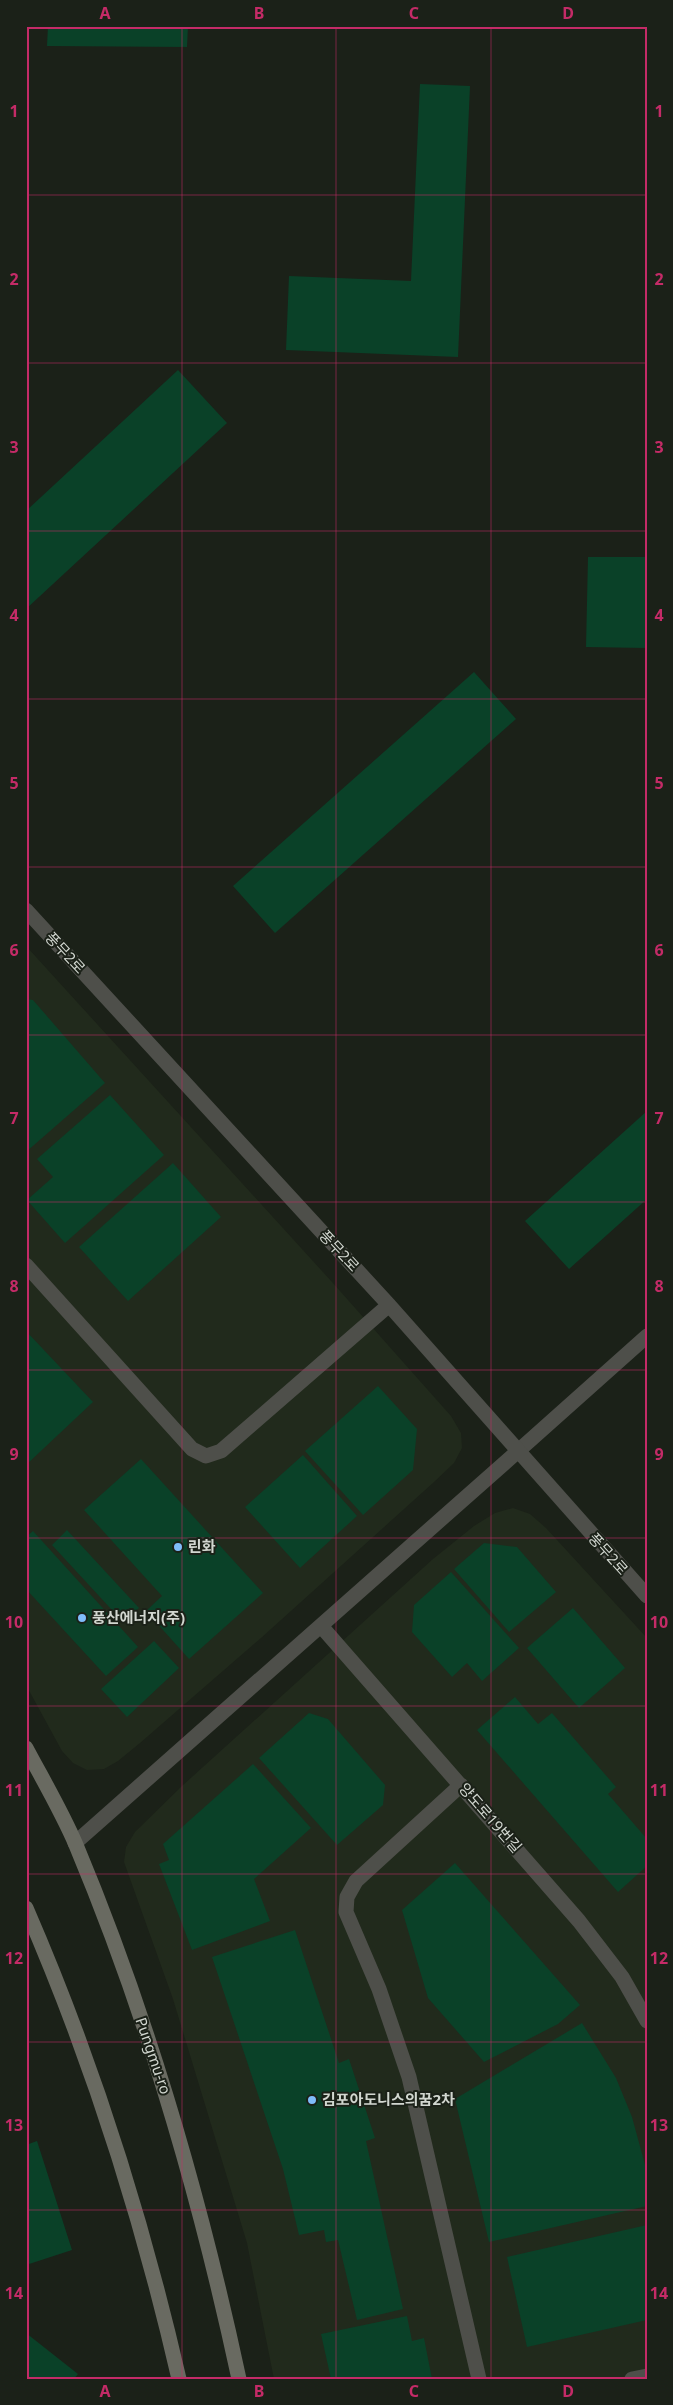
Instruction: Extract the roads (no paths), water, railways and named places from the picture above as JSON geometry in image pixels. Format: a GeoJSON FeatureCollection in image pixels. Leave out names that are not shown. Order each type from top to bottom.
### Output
{"type":"FeatureCollection","features":[{"type":"Feature","properties":{"kind":"street","name":"풍무2로"},"geometry":{"type":"LineString","coordinates":[[28,917],[388,1305],[647,1596]]}},
{"type":"Feature","properties":{"kind":"street"},"geometry":{"type":"LineString","coordinates":[[26,1265],[192,1449],[206,1456],[221,1451],[388,1305]]}},
{"type":"Feature","properties":{"kind":"street"},"geometry":{"type":"LineString","coordinates":[[75,1843],[647,1336]]}},
{"type":"Feature","properties":{"kind":"street","name":"양도로19번길"},"geometry":{"type":"LineString","coordinates":[[320,1626],[579,1921],[622,1978],[647,2021]]}},
{"type":"Feature","properties":{"kind":"street","name":"Pungmu-ro"},"geometry":{"type":"LineString","coordinates":[[26,1748],[75,1843],[112,1935],[172,2113],[223,2307],[239,2379]]}},
{"type":"Feature","properties":{"kind":"street"},"geometry":{"type":"LineString","coordinates":[[461,1785],[356,1881],[347,1897],[346,1912],[379,1989],[409,2077],[479,2379]]}},
{"type":"Feature","properties":{"kind":"street"},"geometry":{"type":"LineString","coordinates":[[26,1908],[74,2024],[112,2134],[157,2285],[178,2379]]}},
{"type":"Feature","properties":{"kind":"street"},"geometry":{"type":"LineString","coordinates":[[632,2379],[647,2376]]}},
{"type":"Feature","properties":{"kind":"place","name":"린화"},"geometry":{"type":"Point","coordinates":[178,1547]}},
{"type":"Feature","properties":{"kind":"place","name":"풍산에너지(주)"},"geometry":{"type":"Point","coordinates":[82,1618]}},
{"type":"Feature","properties":{"kind":"place","name":"김포아도니스의꿈2차"},"geometry":{"type":"Point","coordinates":[312,2100]}}]}
